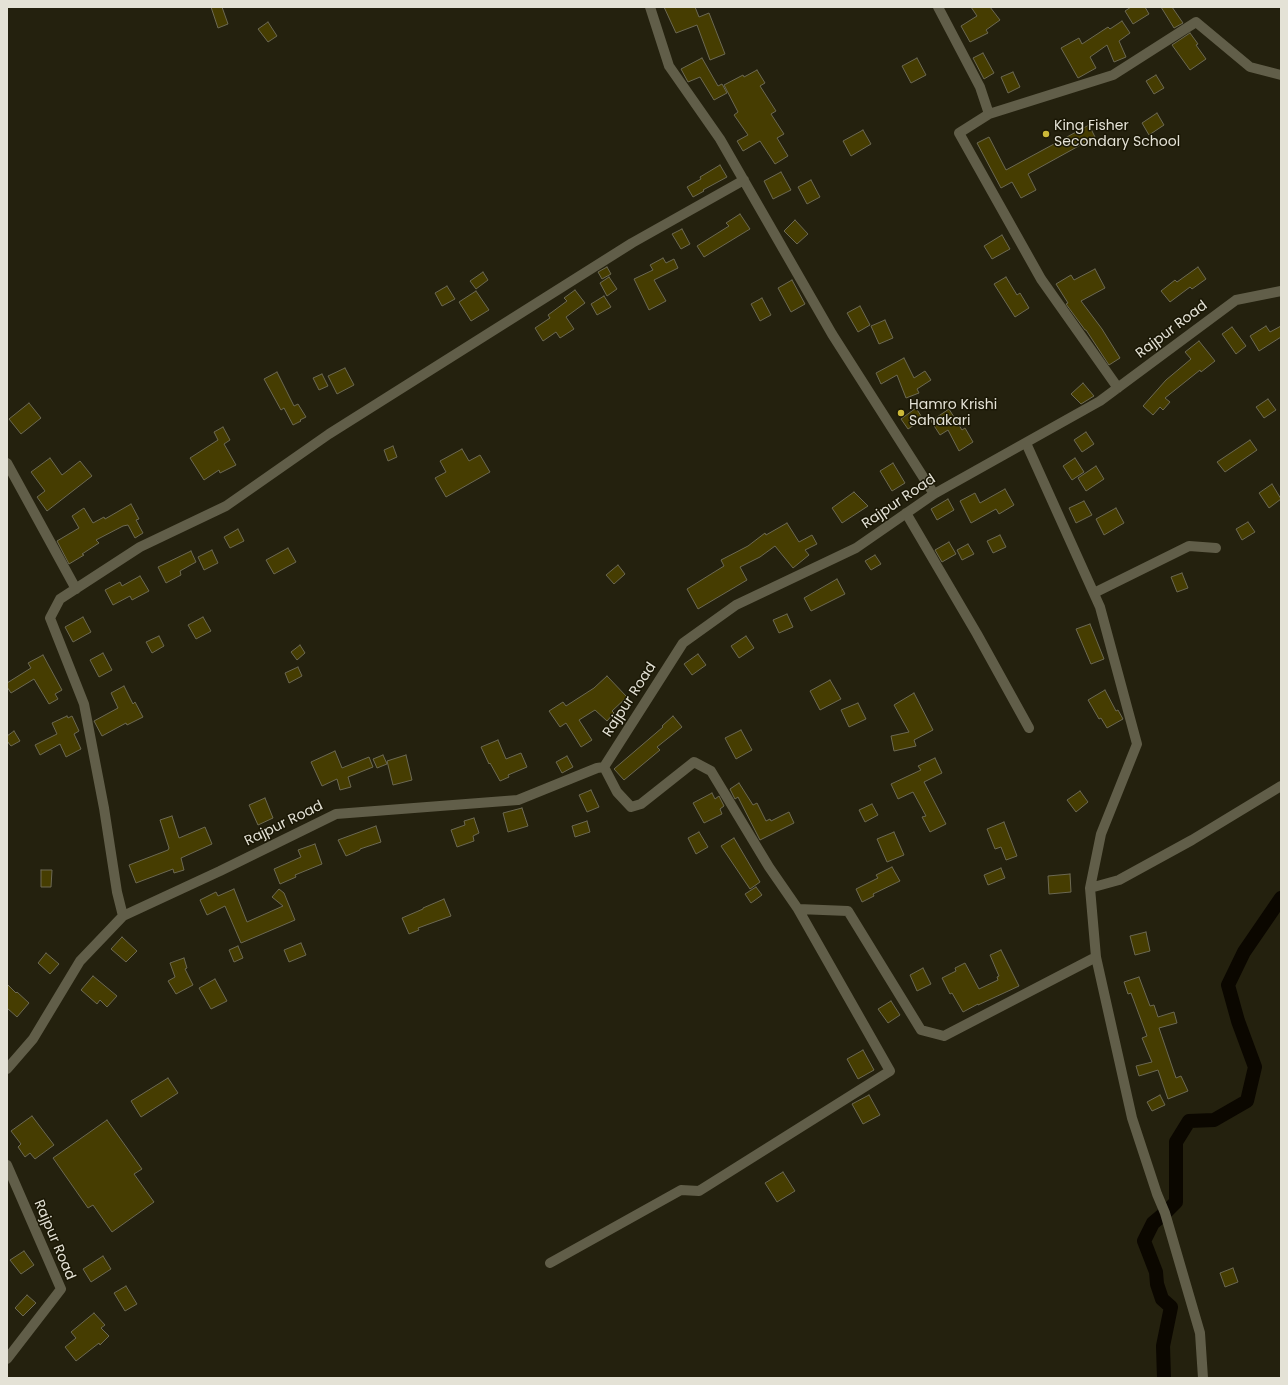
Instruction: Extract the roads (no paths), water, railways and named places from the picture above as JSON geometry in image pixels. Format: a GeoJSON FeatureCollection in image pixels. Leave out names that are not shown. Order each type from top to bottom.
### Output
{"type":"FeatureCollection","features":[{"type":"Feature","properties":{"kind":"street"},"geometry":{"type":"LineString","coordinates":[[650,7],[669,66],[720,139],[832,334],[934,494]]}},
{"type":"Feature","properties":{"kind":"street"},"geometry":{"type":"LineString","coordinates":[[938,7],[980,87],[989,114]]}},
{"type":"Feature","properties":{"kind":"street"},"geometry":{"type":"LineString","coordinates":[[1118,388],[1041,279],[959,133],[989,114],[1113,76],[1196,22],[1250,67],[1281,76]]}},
{"type":"Feature","properties":{"kind":"street"},"geometry":{"type":"LineString","coordinates":[[123,916],[116,892],[104,808],[84,704],[50,618],[60,599],[140,547],[226,506],[329,434],[632,242],[744,180]]}},
{"type":"Feature","properties":{"kind":"street","name":"Rajpur Road"},"geometry":{"type":"LineString","coordinates":[[7,1069],[33,1039],[80,961],[123,916],[220,871],[336,814],[518,800],[597,768],[604,767],[684,644],[736,605],[856,548],[934,494],[1100,401],[1236,300],[1281,291]]}},
{"type":"Feature","properties":{"kind":"street"},"geometry":{"type":"LineString","coordinates":[[1026,443],[1100,606],[1137,744],[1100,834],[1090,888],[1096,957],[1132,1118],[1157,1194],[1165,1213],[1200,1333],[1203,1378]]}},
{"type":"Feature","properties":{"kind":"street"},"geometry":{"type":"LineString","coordinates":[[7,463],[76,589]]}},
{"type":"Feature","properties":{"kind":"street"},"geometry":{"type":"LineString","coordinates":[[906,513],[977,634],[1029,728]]}},
{"type":"Feature","properties":{"kind":"street"},"geometry":{"type":"LineString","coordinates":[[1094,593],[1189,546],[1216,548]]}},
{"type":"Feature","properties":{"kind":"street"},"geometry":{"type":"LineString","coordinates":[[550,1263],[680,1190],[699,1191],[890,1071],[798,909],[769,867],[711,772],[694,762],[641,804],[631,807],[617,792],[604,767]]}},
{"type":"Feature","properties":{"kind":"street"},"geometry":{"type":"LineString","coordinates":[[1090,888],[1119,880],[1192,840],[1281,786]]}},
{"type":"Feature","properties":{"kind":"street"},"geometry":{"type":"LineString","coordinates":[[798,909],[848,911],[921,1030],[944,1036],[1096,957]]}},
{"type":"Feature","properties":{"kind":"street","name":"Rajpur Road"},"geometry":{"type":"LineString","coordinates":[[7,1165],[61,1289],[7,1359]]}},
{"type":"Feature","properties":{"kind":"waterway"},"geometry":{"type":"LineString","coordinates":[[1164,1378],[1163,1346],[1171,1307],[1162,1299],[1157,1284],[1156,1272],[1144,1241],[1153,1223],[1176,1202],[1176,1142],[1189,1121],[1214,1120],[1247,1101],[1255,1067],[1238,1021],[1228,985],[1244,952],[1281,898]]}},
{"type":"Feature","properties":{"kind":"place","name":"King Fisher Secondary School"},"geometry":{"type":"Point","coordinates":[1046,134]}},
{"type":"Feature","properties":{"kind":"place","name":"Hamro Krishi Sahakari"},"geometry":{"type":"Point","coordinates":[901,413]}}]}
